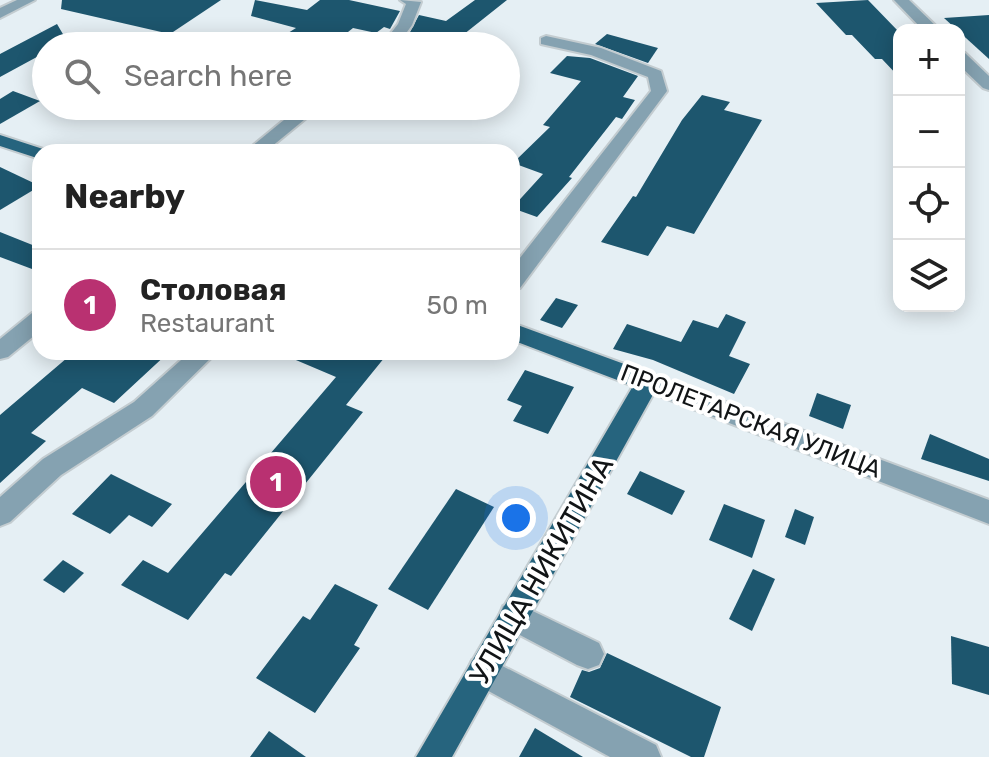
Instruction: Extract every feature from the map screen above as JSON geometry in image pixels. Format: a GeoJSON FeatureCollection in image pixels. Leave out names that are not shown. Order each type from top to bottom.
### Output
{"type":"FeatureCollection","features":[{"type":"Feature","properties":{"kind":"main road"},"geometry":{"type":"LineString","coordinates":[[0,140],[32,151]]}},
{"type":"Feature","properties":{"kind":"main road","name":"ПРОЛЕТАРСКАЯ УЛИЦА"},"geometry":{"type":"LineString","coordinates":[[520,334],[648,382]]}},
{"type":"Feature","properties":{"kind":"main road","name":"УЛИЦА НИКИТИНА"},"geometry":{"type":"LineString","coordinates":[[433,757],[648,382]]}},
{"type":"Feature","properties":{"kind":"street"},"geometry":{"type":"LineString","coordinates":[[0,14],[28,0]]}},
{"type":"Feature","properties":{"kind":"street"},"geometry":{"type":"LineString","coordinates":[[901,0],[926,24]]}},
{"type":"Feature","properties":{"kind":"street"},"geometry":{"type":"LineString","coordinates":[[400,32],[412,1]]}},
{"type":"Feature","properties":{"kind":"street"},"geometry":{"type":"LineString","coordinates":[[520,273],[659,91],[655,74],[595,51],[546,41]]}},
{"type":"Feature","properties":{"kind":"street"},"geometry":{"type":"LineString","coordinates":[[965,62],[989,85]]}},
{"type":"Feature","properties":{"kind":"street"},"geometry":{"type":"LineString","coordinates":[[264,144],[294,120]]}},
{"type":"Feature","properties":{"kind":"street"},"geometry":{"type":"LineString","coordinates":[[0,351],[32,325]]}},
{"type":"Feature","properties":{"kind":"street"},"geometry":{"type":"LineString","coordinates":[[0,514],[52,467],[143,409],[196,360]]}},
{"type":"Feature","properties":{"kind":"street","name":"ПРОЛЕТАРСКАЯ УЛИЦА"},"geometry":{"type":"LineString","coordinates":[[648,382],[989,512]]}},
{"type":"Feature","properties":{"kind":"street"},"geometry":{"type":"LineString","coordinates":[[514,616],[588,654]]}},
{"type":"Feature","properties":{"kind":"street"},"geometry":{"type":"LineString","coordinates":[[483,671],[644,757]]}},
{"type":"Feature","properties":{"kind":"building"},"geometry":{"type":"Polygon","coordinates":[[[62,0],[221,0],[173,32],[61,9],[62,0]]]}},
{"type":"Feature","properties":{"kind":"building"},"geometry":{"type":"Polygon","coordinates":[[[255,0],[307,10],[320,0],[349,0],[400,11],[390,29],[384,27],[377,32],[353,28],[348,32],[290,32],[296,28],[251,16],[255,0]]]}},
{"type":"Feature","properties":{"kind":"building"},"geometry":{"type":"Polygon","coordinates":[[[475,0],[507,0],[467,32],[410,32],[419,15],[446,21],[475,0]]]}},
{"type":"Feature","properties":{"kind":"building"},"geometry":{"type":"Polygon","coordinates":[[[868,0],[893,26],[893,71],[882,59],[875,59],[852,35],[846,35],[816,3],[868,0]]]}},
{"type":"Feature","properties":{"kind":"building"},"geometry":{"type":"Polygon","coordinates":[[[989,15],[989,59],[965,37],[965,24],[951,24],[944,18],[989,15]]]}},
{"type":"Feature","properties":{"kind":"building"},"geometry":{"type":"Polygon","coordinates":[[[57,24],[62,32],[42,32],[57,24]]]}},
{"type":"Feature","properties":{"kind":"building"},"geometry":{"type":"Polygon","coordinates":[[[607,34],[658,48],[648,63],[595,44],[607,34]]]}},
{"type":"Feature","properties":{"kind":"building"},"geometry":{"type":"Polygon","coordinates":[[[32,37],[32,60],[0,77],[0,54],[32,37]]]}},
{"type":"Feature","properties":{"kind":"building"},"geometry":{"type":"Polygon","coordinates":[[[567,56],[590,58],[638,76],[623,97],[635,100],[622,119],[616,117],[569,177],[572,178],[537,217],[520,211],[520,199],[543,174],[520,166],[520,156],[550,127],[543,125],[581,81],[550,73],[567,56]]]}},
{"type":"Feature","properties":{"kind":"building"},"geometry":{"type":"Polygon","coordinates":[[[13,91],[32,98],[32,106],[0,124],[0,99],[13,91]]]}},
{"type":"Feature","properties":{"kind":"building"},"geometry":{"type":"Polygon","coordinates":[[[702,95],[730,102],[724,110],[762,120],[694,234],[667,226],[648,256],[601,242],[633,196],[636,197],[682,120],[702,95]]]}},
{"type":"Feature","properties":{"kind":"building"},"geometry":{"type":"Polygon","coordinates":[[[0,167],[32,182],[32,191],[0,210],[0,167]]]}},
{"type":"Feature","properties":{"kind":"building"},"geometry":{"type":"Polygon","coordinates":[[[0,232],[32,245],[32,269],[0,257],[0,232]]]}},
{"type":"Feature","properties":{"kind":"building"},"geometry":{"type":"Polygon","coordinates":[[[556,298],[578,305],[562,328],[540,320],[556,298]]]}},
{"type":"Feature","properties":{"kind":"building"},"geometry":{"type":"Polygon","coordinates":[[[726,314],[746,322],[729,356],[750,364],[734,394],[653,360],[613,349],[627,324],[681,342],[693,320],[718,328],[726,314]]]}},
{"type":"Feature","properties":{"kind":"building"},"geometry":{"type":"Polygon","coordinates":[[[65,360],[160,360],[114,403],[82,388],[31,433],[46,441],[0,483],[0,415],[65,360]]]}},
{"type":"Feature","properties":{"kind":"building"},"geometry":{"type":"Polygon","coordinates":[[[296,360],[383,360],[346,405],[363,412],[231,576],[225,573],[188,620],[121,585],[143,560],[168,573],[336,377],[296,360]]]}},
{"type":"Feature","properties":{"kind":"building"},"geometry":{"type":"Polygon","coordinates":[[[525,370],[574,387],[548,434],[513,421],[522,406],[507,400],[525,370]]]}},
{"type":"Feature","properties":{"kind":"building"},"geometry":{"type":"Polygon","coordinates":[[[817,393],[851,405],[843,429],[809,416],[817,393]]]}},
{"type":"Feature","properties":{"kind":"building"},"geometry":{"type":"Polygon","coordinates":[[[930,434],[989,459],[989,481],[921,459],[930,434]]]}},
{"type":"Feature","properties":{"kind":"building"},"geometry":{"type":"Polygon","coordinates":[[[640,471],[685,491],[672,515],[627,494],[640,471]]]}},
{"type":"Feature","properties":{"kind":"building"},"geometry":{"type":"Polygon","coordinates":[[[111,474],[172,504],[152,527],[129,515],[110,534],[72,514],[111,474]]]}},
{"type":"Feature","properties":{"kind":"building"},"geometry":{"type":"Polygon","coordinates":[[[456,489],[494,507],[428,610],[388,589],[456,489]]]}},
{"type":"Feature","properties":{"kind":"building"},"geometry":{"type":"Polygon","coordinates":[[[724,504],[765,520],[752,558],[709,540],[724,504]]]}},
{"type":"Feature","properties":{"kind":"building"},"geometry":{"type":"Polygon","coordinates":[[[795,509],[814,517],[805,545],[785,537],[795,509]]]}},
{"type":"Feature","properties":{"kind":"building"},"geometry":{"type":"Polygon","coordinates":[[[63,560],[84,573],[64,593],[43,580],[63,560]]]}},
{"type":"Feature","properties":{"kind":"building"},"geometry":{"type":"Polygon","coordinates":[[[753,569],[775,579],[752,631],[729,619],[753,569]]]}},
{"type":"Feature","properties":{"kind":"building"},"geometry":{"type":"Polygon","coordinates":[[[335,584],[378,605],[354,645],[360,648],[315,713],[256,678],[303,616],[310,620],[335,584]]]}},
{"type":"Feature","properties":{"kind":"building"},"geometry":{"type":"Polygon","coordinates":[[[951,636],[989,647],[989,695],[952,684],[951,636]]]}},
{"type":"Feature","properties":{"kind":"building"},"geometry":{"type":"Polygon","coordinates":[[[607,653],[721,707],[704,757],[691,757],[570,697],[582,670],[589,672],[600,668],[607,653]]]}},
{"type":"Feature","properties":{"kind":"building"},"geometry":{"type":"Polygon","coordinates":[[[535,728],[583,757],[519,757],[535,728]]]}},
{"type":"Feature","properties":{"kind":"building"},"geometry":{"type":"Polygon","coordinates":[[[269,731],[306,757],[250,757],[269,731]]]}},
{"type":"Feature","properties":{"kind":"place","name":"Столовая"},"geometry":{"type":"Point","coordinates":[276,482]}}]}
